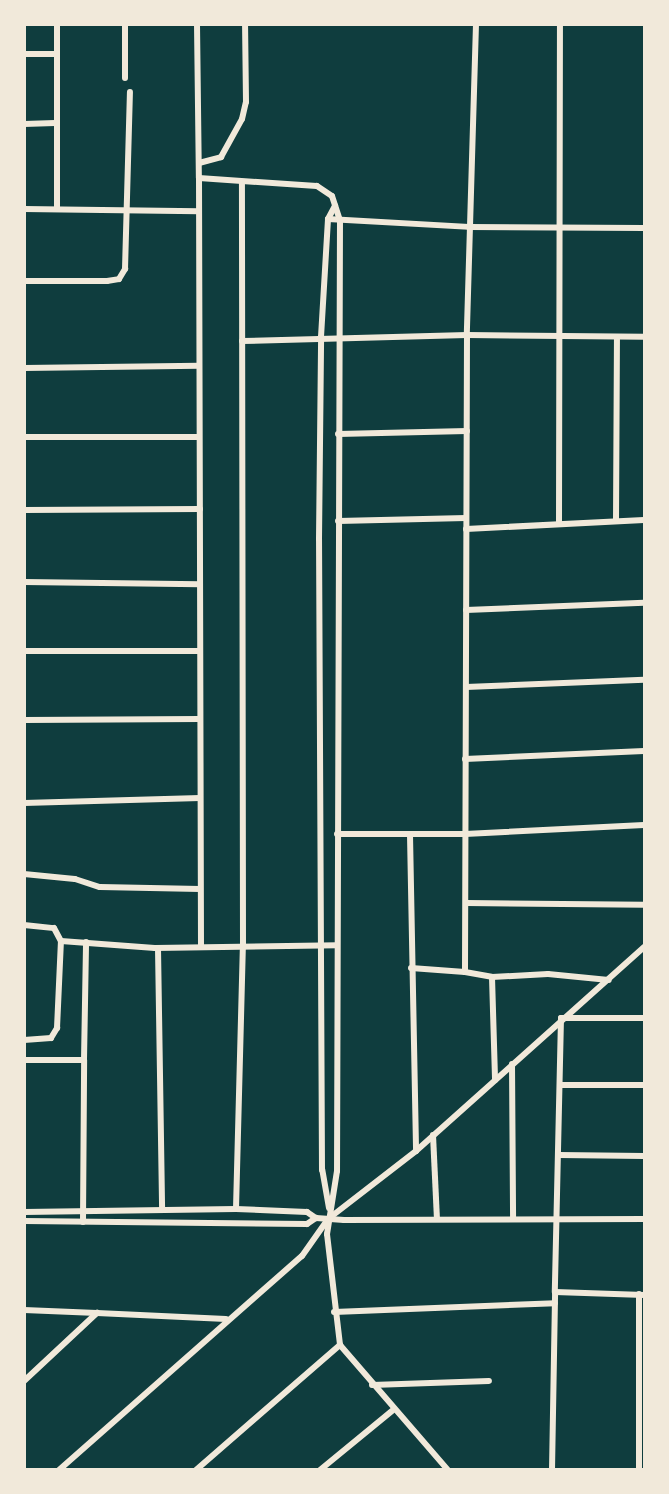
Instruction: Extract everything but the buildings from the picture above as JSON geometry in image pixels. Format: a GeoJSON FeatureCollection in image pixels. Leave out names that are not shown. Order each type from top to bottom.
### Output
{"type":"FeatureCollection","features":[{"type":"Feature","properties":{"kind":"street"},"geometry":{"type":"LineString","coordinates":[[57,24],[57,209]]}},
{"type":"Feature","properties":{"kind":"street"},"geometry":{"type":"LineString","coordinates":[[124,24],[125,78]]}},
{"type":"Feature","properties":{"kind":"street"},"geometry":{"type":"LineString","coordinates":[[197,24],[201,947]]}},
{"type":"Feature","properties":{"kind":"street"},"geometry":{"type":"LineString","coordinates":[[199,163],[221,157],[242,119],[246,102],[245,24]]}},
{"type":"Feature","properties":{"kind":"street"},"geometry":{"type":"LineString","coordinates":[[465,972],[467,335],[476,24]]}},
{"type":"Feature","properties":{"kind":"street"},"geometry":{"type":"LineString","coordinates":[[559,524],[557,339],[560,24]]}},
{"type":"Feature","properties":{"kind":"street"},"geometry":{"type":"LineString","coordinates":[[24,54],[57,54]]}},
{"type":"Feature","properties":{"kind":"street"},"geometry":{"type":"LineString","coordinates":[[24,281],[119,279],[125,269],[129,209],[130,92]]}},
{"type":"Feature","properties":{"kind":"street"},"geometry":{"type":"LineString","coordinates":[[24,124],[55,123]]}},
{"type":"Feature","properties":{"kind":"street"},"geometry":{"type":"LineString","coordinates":[[199,178],[317,186],[327,189],[340,220],[337,1171],[335,1196],[329,1208]]}},
{"type":"Feature","properties":{"kind":"street"},"geometry":{"type":"LineString","coordinates":[[236,1209],[243,945],[242,182]]}},
{"type":"Feature","properties":{"kind":"street"},"geometry":{"type":"LineString","coordinates":[[335,206],[328,219],[321,337],[321,1170],[329,1208],[334,1312],[340,1345],[443,1468]]}},
{"type":"Feature","properties":{"kind":"street"},"geometry":{"type":"LineString","coordinates":[[24,209],[199,211]]}},
{"type":"Feature","properties":{"kind":"street"},"geometry":{"type":"LineString","coordinates":[[328,219],[469,227],[645,229]]}},
{"type":"Feature","properties":{"kind":"street"},"geometry":{"type":"LineString","coordinates":[[242,341],[467,335],[557,339],[645,337]]}},
{"type":"Feature","properties":{"kind":"street"},"geometry":{"type":"LineString","coordinates":[[617,337],[617,522]]}},
{"type":"Feature","properties":{"kind":"street"},"geometry":{"type":"LineString","coordinates":[[24,368],[200,366]]}},
{"type":"Feature","properties":{"kind":"street"},"geometry":{"type":"LineString","coordinates":[[338,434],[467,431]]}},
{"type":"Feature","properties":{"kind":"street"},"geometry":{"type":"LineString","coordinates":[[24,437],[200,437]]}},
{"type":"Feature","properties":{"kind":"street"},"geometry":{"type":"LineString","coordinates":[[24,510],[200,509]]}},
{"type":"Feature","properties":{"kind":"street"},"geometry":{"type":"LineString","coordinates":[[338,521],[466,519]]}},
{"type":"Feature","properties":{"kind":"street"},"geometry":{"type":"LineString","coordinates":[[466,529],[645,520]]}},
{"type":"Feature","properties":{"kind":"street"},"geometry":{"type":"LineString","coordinates":[[24,582],[200,584]]}},
{"type":"Feature","properties":{"kind":"street"},"geometry":{"type":"LineString","coordinates":[[466,610],[645,603]]}},
{"type":"Feature","properties":{"kind":"street"},"geometry":{"type":"LineString","coordinates":[[24,651],[200,651]]}},
{"type":"Feature","properties":{"kind":"street"},"geometry":{"type":"LineString","coordinates":[[466,687],[645,680]]}},
{"type":"Feature","properties":{"kind":"street"},"geometry":{"type":"LineString","coordinates":[[24,720],[200,719]]}},
{"type":"Feature","properties":{"kind":"street"},"geometry":{"type":"LineString","coordinates":[[465,759],[645,751]]}},
{"type":"Feature","properties":{"kind":"street"},"geometry":{"type":"LineString","coordinates":[[24,803],[200,798]]}},
{"type":"Feature","properties":{"kind":"street"},"geometry":{"type":"LineString","coordinates":[[337,834],[466,834],[645,825]]}},
{"type":"Feature","properties":{"kind":"street"},"geometry":{"type":"LineString","coordinates":[[410,835],[416,1151]]}},
{"type":"Feature","properties":{"kind":"street"},"geometry":{"type":"LineString","coordinates":[[24,874],[75,879],[100,887],[200,889]]}},
{"type":"Feature","properties":{"kind":"street"},"geometry":{"type":"LineString","coordinates":[[466,903],[645,905]]}},
{"type":"Feature","properties":{"kind":"street"},"geometry":{"type":"LineString","coordinates":[[24,925],[54,928],[61,941],[57,1028],[51,1038],[24,1040]]}},
{"type":"Feature","properties":{"kind":"street"},"geometry":{"type":"LineString","coordinates":[[61,941],[159,948],[337,945]]}},
{"type":"Feature","properties":{"kind":"street"},"geometry":{"type":"LineString","coordinates":[[83,1222],[86,942]]}},
{"type":"Feature","properties":{"kind":"street"},"geometry":{"type":"LineString","coordinates":[[59,1469],[226,1319],[302,1255],[328,1219],[416,1151],[561,1018],[645,947]]}},
{"type":"Feature","properties":{"kind":"street"},"geometry":{"type":"LineString","coordinates":[[159,948],[162,1210]]}},
{"type":"Feature","properties":{"kind":"street"},"geometry":{"type":"LineString","coordinates":[[411,968],[492,977],[548,974],[609,980]]}},
{"type":"Feature","properties":{"kind":"street"},"geometry":{"type":"LineString","coordinates":[[492,977],[495,1080]]}},
{"type":"Feature","properties":{"kind":"street"},"geometry":{"type":"LineString","coordinates":[[561,1018],[645,1018]]}},
{"type":"Feature","properties":{"kind":"street"},"geometry":{"type":"LineString","coordinates":[[552,1469],[561,1018]]}},
{"type":"Feature","properties":{"kind":"street"},"geometry":{"type":"LineString","coordinates":[[24,1060],[84,1059]]}},
{"type":"Feature","properties":{"kind":"street"},"geometry":{"type":"LineString","coordinates":[[512,1064],[513,1218]]}},
{"type":"Feature","properties":{"kind":"street"},"geometry":{"type":"LineString","coordinates":[[560,1085],[645,1085]]}},
{"type":"Feature","properties":{"kind":"street"},"geometry":{"type":"LineString","coordinates":[[433,1135],[437,1219]]}},
{"type":"Feature","properties":{"kind":"street"},"geometry":{"type":"LineString","coordinates":[[559,1155],[645,1156]]}},
{"type":"Feature","properties":{"kind":"street"},"geometry":{"type":"LineString","coordinates":[[24,1212],[236,1209],[307,1212],[316,1218],[328,1219],[645,1219]]}},
{"type":"Feature","properties":{"kind":"street"},"geometry":{"type":"LineString","coordinates":[[24,1222],[307,1224],[316,1218]]}},
{"type":"Feature","properties":{"kind":"street"},"geometry":{"type":"LineString","coordinates":[[555,1292],[642,1295],[639,1469]]}},
{"type":"Feature","properties":{"kind":"street"},"geometry":{"type":"LineString","coordinates":[[334,1312],[555,1303]]}},
{"type":"Feature","properties":{"kind":"street"},"geometry":{"type":"LineString","coordinates":[[24,1310],[226,1319]]}},
{"type":"Feature","properties":{"kind":"street"},"geometry":{"type":"LineString","coordinates":[[24,1381],[97,1313]]}},
{"type":"Feature","properties":{"kind":"street"},"geometry":{"type":"LineString","coordinates":[[196,1469],[340,1345]]}},
{"type":"Feature","properties":{"kind":"street"},"geometry":{"type":"LineString","coordinates":[[372,1385],[489,1381]]}},
{"type":"Feature","properties":{"kind":"street"},"geometry":{"type":"LineString","coordinates":[[320,1469],[393,1410]]}}]}
